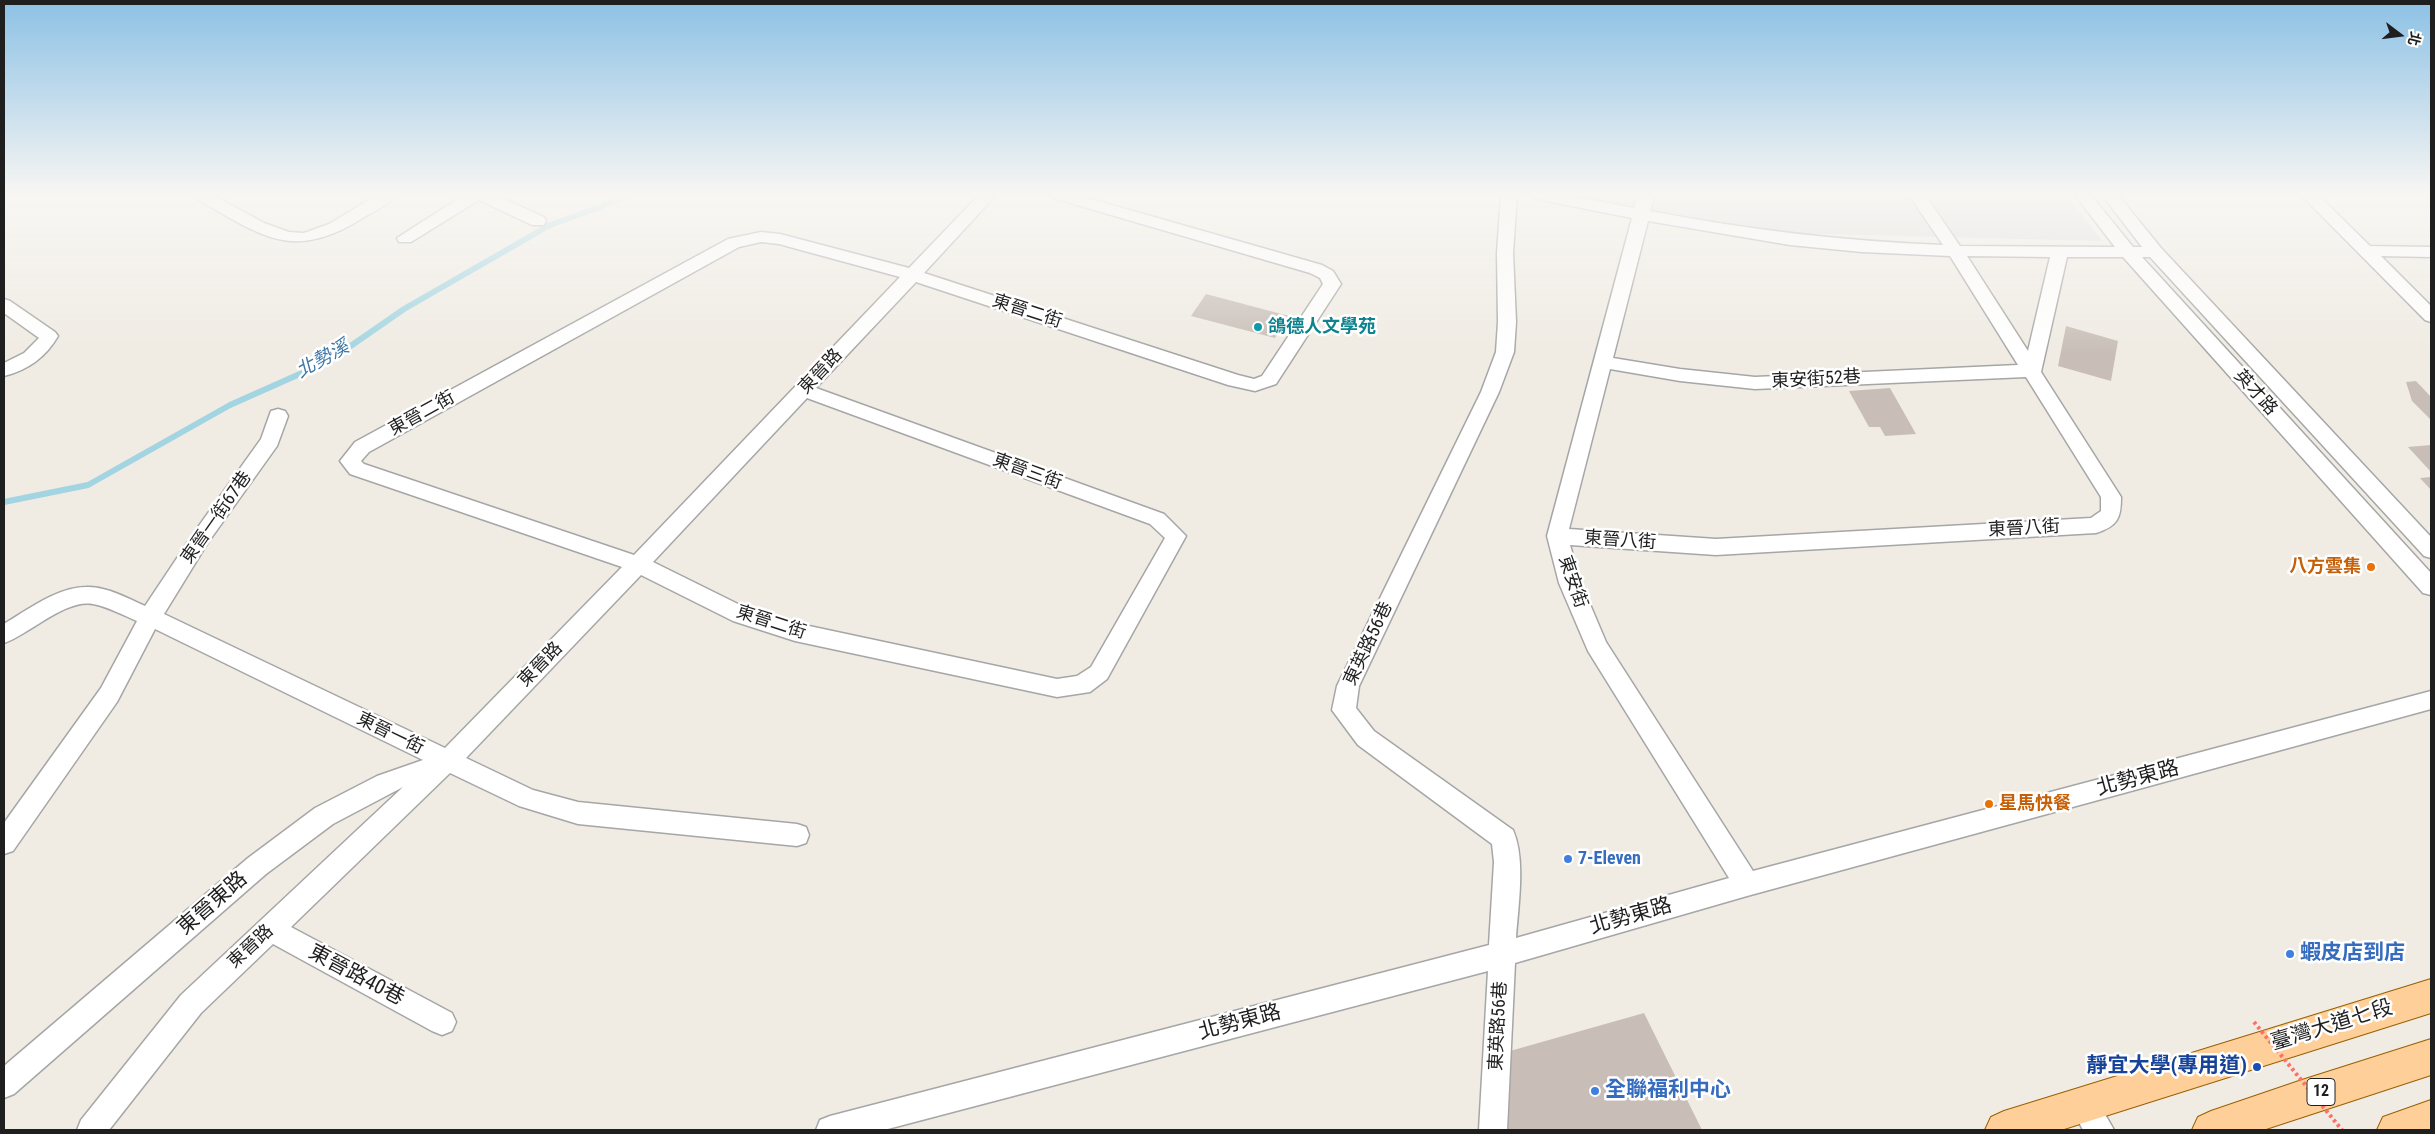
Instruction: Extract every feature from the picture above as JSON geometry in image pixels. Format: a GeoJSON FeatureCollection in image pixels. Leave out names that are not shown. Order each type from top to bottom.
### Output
{"type":"FeatureCollection","features":[{"type":"Feature","properties":{"kind":"main road","name":"臺灣大道七段"},"geometry":{"type":"LineString","coordinates":[[2004,1130],[2092,1118],[2362,1016],[2431,996]]}},
{"type":"Feature","properties":{"kind":"main road","name":"12"},"geometry":{"type":"LineString","coordinates":[[2211,1130],[2302,1098],[2431,1058]]}},
{"type":"Feature","properties":{"kind":"main road"},"geometry":{"type":"LineString","coordinates":[[2396,1130],[2431,1119]]}},
{"type":"Feature","properties":{"kind":"street","name":"東晉二街"},"geometry":{"type":"LineString","coordinates":[[725,248],[362,447],[350,461],[357,469],[638,564],[742,615],[795,632],[1057,688],[1082,685],[1099,672],[1141,600]]}},
{"type":"Feature","properties":{"kind":"street","name":"東晉二街"},"geometry":{"type":"LineString","coordinates":[[813,248],[912,275],[1234,381],[1256,385],[1269,380],[1332,284],[1327,274],[1316,269],[1243,248]]}},
{"type":"Feature","properties":{"kind":"street","name":"東晉路"},"geometry":{"type":"LineString","coordinates":[[91,1130],[191,1004],[446,762],[638,564],[938,248]]}},
{"type":"Feature","properties":{"kind":"street","name":"東英路56巷"},"geometry":{"type":"LineString","coordinates":[[1493,1130],[1504,954],[1507,862],[1504,838],[1366,738],[1344,710],[1348,686],[1490,392],[1504,352],[1507,322],[1505,248]]}},
{"type":"Feature","properties":{"kind":"street","name":"東安街"},"geometry":{"type":"LineString","coordinates":[[1633,248],[1557,536],[1570,583],[1596,645],[1747,884]]}},
{"type":"Feature","properties":{"kind":"street"},"geometry":{"type":"LineString","coordinates":[[1883,248],[1955,251],[2155,252]]}},
{"type":"Feature","properties":{"kind":"street","name":"東晉八街"},"geometry":{"type":"LineString","coordinates":[[1557,536],[1716,547],[2096,525],[2111,514],[2111,496],[1953,248]]}},
{"type":"Feature","properties":{"kind":"street","name":"英才路"},"geometry":{"type":"LineString","coordinates":[[2125,248],[2431,587]]}},
{"type":"Feature","properties":{"kind":"street","name":"英才路"},"geometry":{"type":"LineString","coordinates":[[2152,248],[2431,550]]}},
{"type":"Feature","properties":{"kind":"street"},"geometry":{"type":"LineString","coordinates":[[2363,248],[2431,316]]}},
{"type":"Feature","properties":{"kind":"street"},"geometry":{"type":"LineString","coordinates":[[2032,371],[2060,251]]}},
{"type":"Feature","properties":{"kind":"street"},"geometry":{"type":"LineString","coordinates":[[2366,251],[2431,252]]}},
{"type":"Feature","properties":{"kind":"street"},"geometry":{"type":"LineString","coordinates":[[4,305],[49,336],[43,348],[24,362],[4,370]]}},
{"type":"Feature","properties":{"kind":"street","name":"東安街52巷"},"geometry":{"type":"LineString","coordinates":[[1603,362],[1680,376],[1755,383],[2032,371]]}},
{"type":"Feature","properties":{"kind":"street","name":"東晉三街"},"geometry":{"type":"LineString","coordinates":[[804,390],[1158,519],[1176,536],[1141,600]]}},
{"type":"Feature","properties":{"kind":"street","name":"東晉一街67巷"},"geometry":{"type":"LineString","coordinates":[[4,843],[109,695],[150,617],[200,539],[270,441],[278,416]]}},
{"type":"Feature","properties":{"kind":"street","name":"東晉一街"},"geometry":{"type":"LineString","coordinates":[[4,634],[62,603],[84,595],[98,598],[150,617],[446,762],[528,799],[578,813],[797,835]]}},
{"type":"Feature","properties":{"kind":"street","name":"北勢東路"},"geometry":{"type":"LineString","coordinates":[[830,1130],[1504,954],[1747,884],[2431,700]]}},
{"type":"Feature","properties":{"kind":"street","name":"東晉東路"},"geometry":{"type":"LineString","coordinates":[[4,1084],[257,866],[324,816],[386,783],[446,762]]}},
{"type":"Feature","properties":{"kind":"street","name":"東晉路40巷"},"geometry":{"type":"LineString","coordinates":[[270,929],[442,1022]]}},
{"type":"Feature","properties":{"kind":"path"},"geometry":{"type":"LineString","coordinates":[[2254,1022],[2342,1130]]}},
{"type":"Feature","properties":{"kind":"building","name":"鴿德人文學苑"},"geometry":{"type":"Polygon","coordinates":[[[1206,294],[1289,316],[1275,338],[1191,316],[1206,294]]]}},
{"type":"Feature","properties":{"kind":"building"},"geometry":{"type":"Polygon","coordinates":[[[2066,326],[2118,341],[2111,381],[2058,366],[2066,326]]]}},
{"type":"Feature","properties":{"kind":"building"},"geometry":{"type":"Polygon","coordinates":[[[2416,381],[2431,397],[2431,420],[2412,401],[2406,382],[2416,381]]]}},
{"type":"Feature","properties":{"kind":"building"},"geometry":{"type":"Polygon","coordinates":[[[1890,388],[1916,434],[1885,436],[1880,427],[1869,427],[1849,391],[1890,388]]]}},
{"type":"Feature","properties":{"kind":"building"},"geometry":{"type":"Polygon","coordinates":[[[2431,445],[2431,472],[2408,447],[2431,445]]]}},
{"type":"Feature","properties":{"kind":"building"},"geometry":{"type":"Polygon","coordinates":[[[2431,477],[2431,490],[2420,478],[2431,477]]]}},
{"type":"Feature","properties":{"kind":"building","name":"全聯福利中心"},"geometry":{"type":"Polygon","coordinates":[[[1644,1013],[1702,1130],[1506,1130],[1510,1051],[1644,1013]]]}},
{"type":"Feature","properties":{"kind":"waterway","name":"北勢溪"},"geometry":{"type":"LineString","coordinates":[[4,502],[88,485],[230,405],[329,361],[404,309],[510,248]]}},
{"type":"Feature","properties":{"kind":"place","name":"鴿德人文學苑"},"geometry":{"type":"Point","coordinates":[1258,327]}},
{"type":"Feature","properties":{"kind":"place","name":"八方雲集"},"geometry":{"type":"Point","coordinates":[2371,567]}},
{"type":"Feature","properties":{"kind":"place","name":"星馬快餐"},"geometry":{"type":"Point","coordinates":[1989,804]}},
{"type":"Feature","properties":{"kind":"place","name":"7-Eleven"},"geometry":{"type":"Point","coordinates":[1568,859]}},
{"type":"Feature","properties":{"kind":"place","name":"蝦皮店到店"},"geometry":{"type":"Point","coordinates":[2290,954]}},
{"type":"Feature","properties":{"kind":"place","name":"靜宜大學(專用道)"},"geometry":{"type":"Point","coordinates":[2257,1067]}},
{"type":"Feature","properties":{"kind":"place","name":"全聯福利中心"},"geometry":{"type":"Point","coordinates":[1595,1091]}}]}
